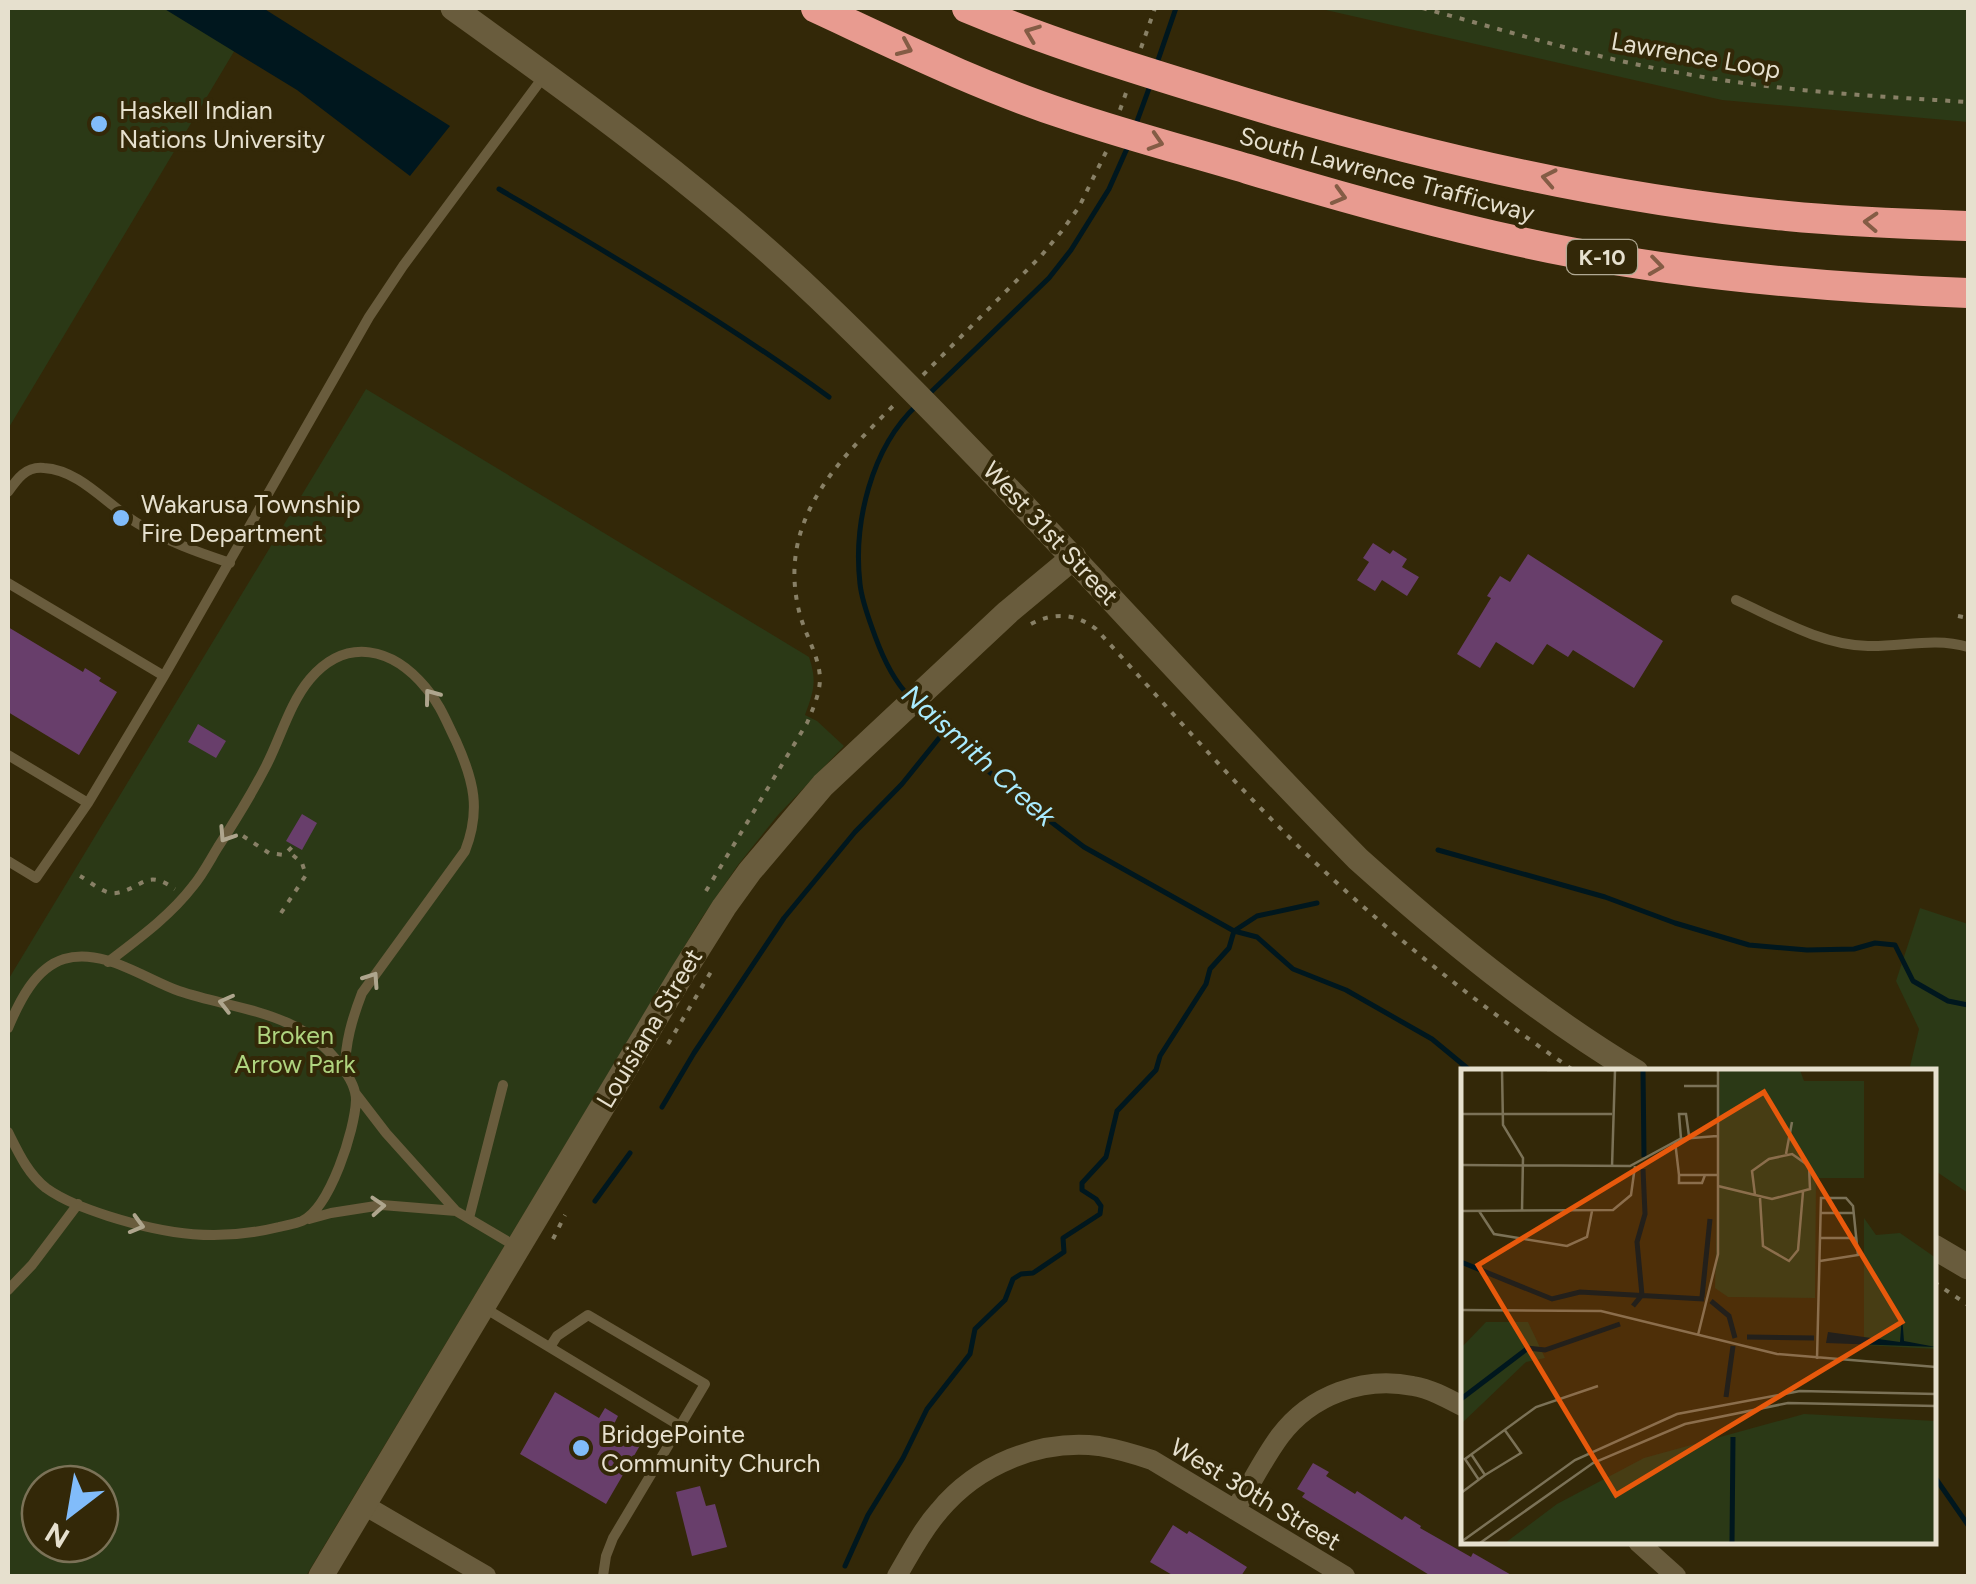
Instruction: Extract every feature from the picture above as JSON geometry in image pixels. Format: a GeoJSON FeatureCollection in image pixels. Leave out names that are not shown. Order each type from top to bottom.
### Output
{"type":"FeatureCollection","features":[{"type":"Feature","properties":{"kind":"highway","name":"South Lawrence Trafficway"},"geometry":{"type":"LineString","coordinates":[[816,8],[1066,115],[1421,218],[1638,264],[1767,280],[1968,293]]}},
{"type":"Feature","properties":{"kind":"highway","name":"South Lawrence Trafficway"},"geometry":{"type":"LineString","coordinates":[[966,8],[1097,57],[1260,108],[1408,147],[1618,192],[1787,216],[1968,226]]}},
{"type":"Feature","properties":{"kind":"main road","name":"West 31st Street"},"geometry":{"type":"LineString","coordinates":[[453,8],[620,128],[777,259],[986,464],[1358,860],[1494,974],[1631,1069]]}},
{"type":"Feature","properties":{"kind":"main road","name":"Louisiana Street"},"geometry":{"type":"LineString","coordinates":[[321,1576],[724,907],[799,810],[867,742],[1074,556]]}},
{"type":"Feature","properties":{"kind":"main road"},"geometry":{"type":"LineString","coordinates":[[1936,1248],[1968,1268]]}},
{"type":"Feature","properties":{"kind":"street"},"geometry":{"type":"LineString","coordinates":[[1235,1510],[1280,1436],[1316,1402],[1365,1384],[1391,1383],[1416,1386],[1461,1405]]}},
{"type":"Feature","properties":{"kind":"street","name":"West 30th Street"},"geometry":{"type":"LineString","coordinates":[[897,1576],[926,1527],[954,1495],[988,1470],[1034,1450],[1064,1446],[1122,1450],[1152,1460],[1346,1576]]}},
{"type":"Feature","properties":{"kind":"street"},"geometry":{"type":"LineString","coordinates":[[364,1505],[486,1576]]}},
{"type":"Feature","properties":{"kind":"street"},"geometry":{"type":"LineString","coordinates":[[1640,1544],[1676,1576]]}},
{"type":"Feature","properties":{"kind":"lane"},"geometry":{"type":"LineString","coordinates":[[8,862],[36,878],[88,803],[230,563],[369,316],[546,74]]}},
{"type":"Feature","properties":{"kind":"lane"},"geometry":{"type":"LineString","coordinates":[[8,492],[21,474],[41,467],[70,474],[135,522],[172,542],[230,563]]}},
{"type":"Feature","properties":{"kind":"lane"},"geometry":{"type":"LineString","coordinates":[[8,583],[164,676]]}},
{"type":"Feature","properties":{"kind":"lane"},"geometry":{"type":"LineString","coordinates":[[1736,600],[1835,642],[1870,646],[1931,642],[1968,647]]}},
{"type":"Feature","properties":{"kind":"lane"},"geometry":{"type":"LineString","coordinates":[[108,962],[194,886],[266,767],[307,682],[338,656],[355,651],[389,658],[409,670],[442,710],[464,760],[474,792],[475,813],[465,852],[362,993],[345,1048],[345,1071]]}},
{"type":"Feature","properties":{"kind":"lane"},"geometry":{"type":"LineString","coordinates":[[8,755],[88,803]]}},
{"type":"Feature","properties":{"kind":"lane"},"geometry":{"type":"LineString","coordinates":[[8,1028],[29,987],[46,970],[63,959],[82,957],[283,1019],[330,1052],[386,1134],[456,1211],[518,1247]]}},
{"type":"Feature","properties":{"kind":"lane"},"geometry":{"type":"LineString","coordinates":[[469,1218],[503,1085]]}},
{"type":"Feature","properties":{"kind":"lane"},"geometry":{"type":"LineString","coordinates":[[302,1221],[314,1211],[335,1176],[355,1114],[356,1094]]}},
{"type":"Feature","properties":{"kind":"lane"},"geometry":{"type":"LineString","coordinates":[[8,1132],[29,1170],[44,1186],[78,1204],[142,1227],[177,1234],[251,1234],[331,1213],[382,1205],[456,1211]]}},
{"type":"Feature","properties":{"kind":"lane"},"geometry":{"type":"LineString","coordinates":[[8,1290],[78,1204]]}},
{"type":"Feature","properties":{"kind":"lane"},"geometry":{"type":"LineString","coordinates":[[482,1306],[680,1426]]}},
{"type":"Feature","properties":{"kind":"lane"},"geometry":{"type":"LineString","coordinates":[[550,1348],[557,1336],[588,1315],[705,1384],[613,1538],[603,1576]]}},
{"type":"Feature","properties":{"kind":"path"},"geometry":{"type":"LineString","coordinates":[[1136,62],[1155,8]]}},
{"type":"Feature","properties":{"kind":"path","name":"Lawrence Loop"},"geometry":{"type":"LineString","coordinates":[[1422,8],[1584,52],[1685,74],[1787,89],[1968,102]]}},
{"type":"Feature","properties":{"kind":"path"},"geometry":{"type":"LineString","coordinates":[[1118,116],[1130,80]]}},
{"type":"Feature","properties":{"kind":"path"},"geometry":{"type":"LineString","coordinates":[[921,377],[1062,232],[1106,153]]}},
{"type":"Feature","properties":{"kind":"path"},"geometry":{"type":"LineString","coordinates":[[706,892],[808,723],[816,697],[818,666],[796,590],[798,545],[806,515],[828,475],[894,404]]}},
{"type":"Feature","properties":{"kind":"path"},"geometry":{"type":"LineString","coordinates":[[1020,632],[1044,617],[1060,615],[1085,621],[1336,883],[1471,998],[1572,1069]]}},
{"type":"Feature","properties":{"kind":"path"},"geometry":{"type":"LineString","coordinates":[[1958,616],[1968,618]]}},
{"type":"Feature","properties":{"kind":"path"},"geometry":{"type":"LineString","coordinates":[[230,828],[269,853],[284,855],[294,846]]}},
{"type":"Feature","properties":{"kind":"path"},"geometry":{"type":"LineString","coordinates":[[281,912],[306,875],[302,863],[290,852]]}},
{"type":"Feature","properties":{"kind":"path"},"geometry":{"type":"LineString","coordinates":[[80,876],[116,893],[153,878],[185,895]]}},
{"type":"Feature","properties":{"kind":"path"},"geometry":{"type":"LineString","coordinates":[[662,1052],[711,972]]}},
{"type":"Feature","properties":{"kind":"path"},"geometry":{"type":"LineString","coordinates":[[552,1239],[568,1210]]}},
{"type":"Feature","properties":{"kind":"path"},"geometry":{"type":"LineString","coordinates":[[1936,1283],[1968,1305]]}},
{"type":"Feature","properties":{"kind":"green space","name":"Haskell Indian Nations University"},"geometry":{"type":"Polygon","coordinates":[[[8,8],[260,8],[8,429],[8,8]]]}},
{"type":"Feature","properties":{"kind":"green space"},"geometry":{"type":"Polygon","coordinates":[[[1317,8],[1968,8],[1968,122],[1722,100],[1317,8]]]}},
{"type":"Feature","properties":{"kind":"green space","name":"Broken Arrow Park"},"geometry":{"type":"Polygon","coordinates":[[[366,389],[809,657],[813,686],[805,715],[844,746],[778,815],[701,919],[306,1576],[8,1576],[8,980],[366,389]]]}},
{"type":"Feature","properties":{"kind":"green space"},"geometry":{"type":"Polygon","coordinates":[[[1920,908],[1968,924],[1968,1193],[1936,1171],[1936,1069],[1909,1069],[1919,1029],[1896,981],[1920,908]]]}},
{"type":"Feature","properties":{"kind":"water"},"geometry":{"type":"Polygon","coordinates":[[[163,8],[263,8],[450,126],[410,176],[297,90],[163,8]]]}},
{"type":"Feature","properties":{"kind":"building"},"geometry":{"type":"Polygon","coordinates":[[[1373,543],[1407,559],[1402,567],[1419,577],[1407,596],[1382,580],[1375,591],[1357,580],[1369,562],[1363,558],[1373,543]]]}},
{"type":"Feature","properties":{"kind":"building"},"geometry":{"type":"Polygon","coordinates":[[[1528,554],[1663,641],[1634,688],[1573,650],[1568,657],[1547,644],[1533,665],[1496,642],[1480,668],[1457,654],[1500,576],[1510,582],[1528,554]]]}},
{"type":"Feature","properties":{"kind":"building"},"geometry":{"type":"Polygon","coordinates":[[[8,627],[83,672],[85,668],[117,692],[79,755],[8,712],[8,627]]]}},
{"type":"Feature","properties":{"kind":"building"},"geometry":{"type":"Polygon","coordinates":[[[198,724],[226,741],[216,758],[188,742],[198,724]]]}},
{"type":"Feature","properties":{"kind":"building"},"geometry":{"type":"Polygon","coordinates":[[[302,814],[317,823],[302,850],[286,841],[302,814]]]}},
{"type":"Feature","properties":{"kind":"building","name":"BridgePointe Community Church"},"geometry":{"type":"Polygon","coordinates":[[[555,1392],[599,1418],[605,1408],[618,1416],[613,1426],[642,1442],[606,1504],[520,1454],[555,1392]]]}},
{"type":"Feature","properties":{"kind":"building"},"geometry":{"type":"Polygon","coordinates":[[[1313,1463],[1355,1494],[1357,1491],[1402,1520],[1405,1516],[1471,1557],[1473,1553],[1513,1576],[1431,1576],[1302,1497],[1305,1493],[1297,1489],[1313,1463]]]}},
{"type":"Feature","properties":{"kind":"building"},"geometry":{"type":"Polygon","coordinates":[[[700,1486],[706,1506],[715,1504],[727,1547],[692,1556],[676,1492],[700,1486]]]}},
{"type":"Feature","properties":{"kind":"building"},"geometry":{"type":"Polygon","coordinates":[[[1173,1525],[1247,1567],[1241,1576],[1174,1576],[1150,1562],[1173,1525]]]}},
{"type":"Feature","properties":{"kind":"waterway","name":"Naismith Creek"},"geometry":{"type":"LineString","coordinates":[[1157,63],[1176,8]]}},
{"type":"Feature","properties":{"kind":"waterway","name":"Naismith Creek"},"geometry":{"type":"LineString","coordinates":[[1136,124],[1151,83]]}},
{"type":"Feature","properties":{"kind":"waterway","name":"Naismith Creek"},"geometry":{"type":"LineString","coordinates":[[929,394],[1049,278],[1109,189],[1129,144]]}},
{"type":"Feature","properties":{"kind":"waterway"},"geometry":{"type":"LineString","coordinates":[[499,189],[708,315],[829,397]]}},
{"type":"Feature","properties":{"kind":"waterway","name":"Naismith Creek"},"geometry":{"type":"LineString","coordinates":[[909,696],[889,668],[862,597],[859,536],[877,464],[901,423],[917,405]]}},
{"type":"Feature","properties":{"kind":"waterway","name":"Naismith Creek"},"geometry":{"type":"LineString","coordinates":[[920,708],[1012,792],[1084,847],[1234,931],[1257,937],[1293,969],[1346,990],[1432,1039],[1468,1069]]}},
{"type":"Feature","properties":{"kind":"waterway"},"geometry":{"type":"LineString","coordinates":[[662,1107],[784,918],[944,732]]}},
{"type":"Feature","properties":{"kind":"waterway"},"geometry":{"type":"LineString","coordinates":[[1438,850],[1605,897],[1749,945],[1807,950],[1854,949],[1875,943],[1895,945],[1913,981],[1948,1001],[1968,1005]]}},
{"type":"Feature","properties":{"kind":"waterway"},"geometry":{"type":"LineString","coordinates":[[845,1566],[868,1515],[927,1409],[970,1354],[975,1329],[1005,1300],[1013,1279],[1033,1273],[1064,1252],[1063,1238],[1100,1214],[1101,1206],[1082,1190],[1082,1183],[1106,1157],[1117,1111],[1156,1070],[1160,1056],[1206,984],[1210,969],[1229,948],[1234,931],[1257,916],[1317,903]]}},
{"type":"Feature","properties":{"kind":"waterway"},"geometry":{"type":"LineString","coordinates":[[595,1201],[630,1153]]}},
{"type":"Feature","properties":{"kind":"waterway","name":"Naismith Creek"},"geometry":{"type":"LineString","coordinates":[[1936,1479],[1968,1525]]}},
{"type":"Feature","properties":{"kind":"place","name":"Haskell Indian Nations University"},"geometry":{"type":"Point","coordinates":[99,124]}},
{"type":"Feature","properties":{"kind":"place","name":"Wakarusa Township Fire Department"},"geometry":{"type":"Point","coordinates":[121,518]}},
{"type":"Feature","properties":{"kind":"place","name":"BridgePointe Community Church"},"geometry":{"type":"Point","coordinates":[581,1448]}}]}
